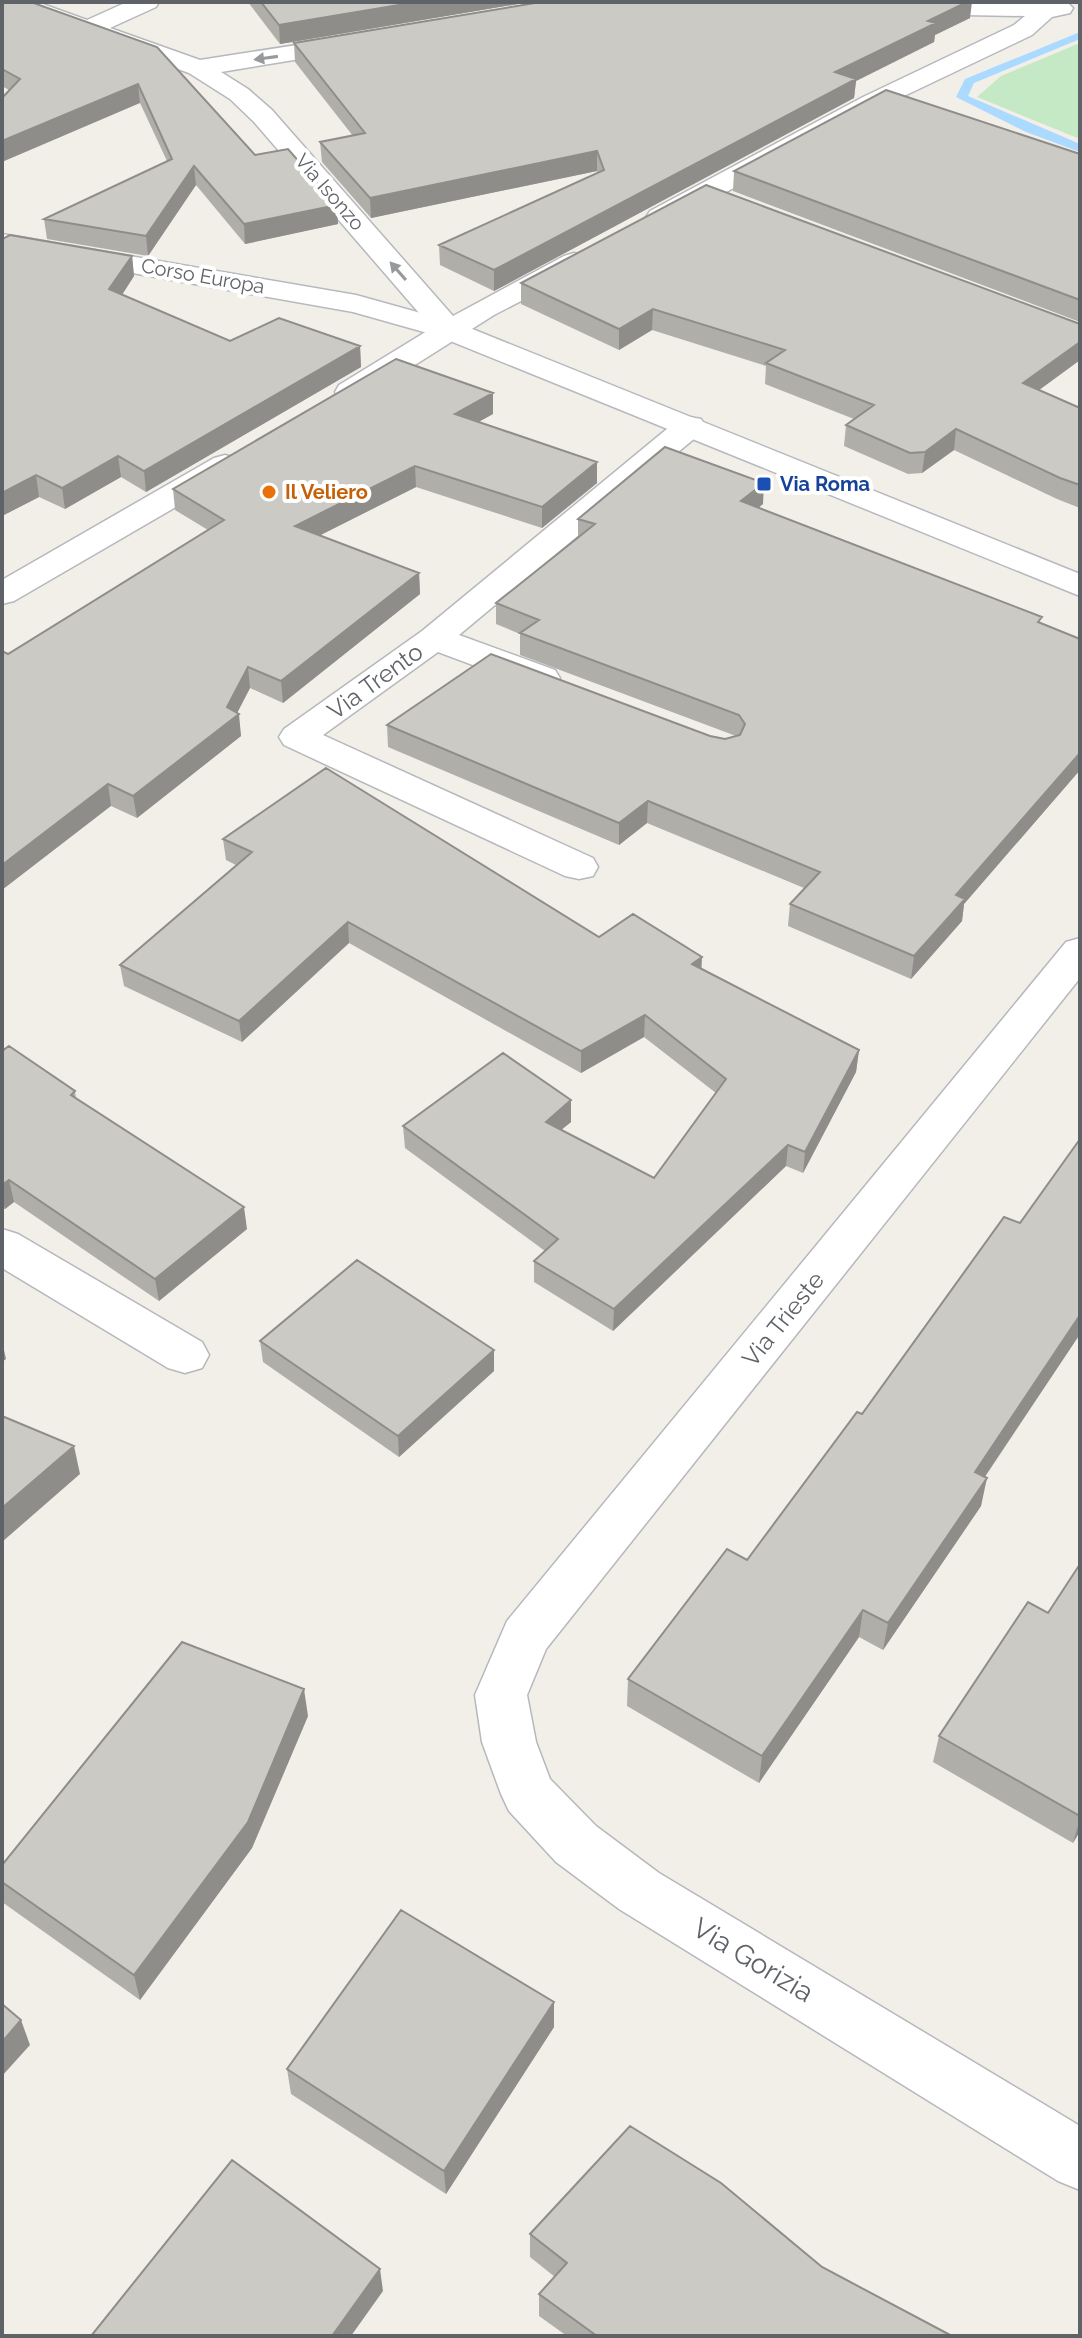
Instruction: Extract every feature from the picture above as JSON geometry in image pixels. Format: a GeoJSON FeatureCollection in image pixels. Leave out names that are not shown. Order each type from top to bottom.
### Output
{"type":"FeatureCollection","features":[{"type":"Feature","properties":{"kind":"street"},"geometry":{"type":"LineString","coordinates":[[87,29],[147,2]]}},
{"type":"Feature","properties":{"kind":"street"},"geometry":{"type":"LineString","coordinates":[[888,7],[1080,4]]}},
{"type":"Feature","properties":{"kind":"street"},"geometry":{"type":"LineString","coordinates":[[636,229],[872,102],[1023,30],[1050,6]]}},
{"type":"Feature","properties":{"kind":"street","name":"Via Isonzo"},"geometry":{"type":"LineString","coordinates":[[15,14],[42,13],[198,68],[239,94],[263,116],[449,330]]}},
{"type":"Feature","properties":{"kind":"street"},"geometry":{"type":"LineString","coordinates":[[198,68],[384,38]]}},
{"type":"Feature","properties":{"kind":"street"},"geometry":{"type":"LineString","coordinates":[[706,193],[734,204]]}},
{"type":"Feature","properties":{"kind":"street","name":"Corso Europa"},"geometry":{"type":"LineString","coordinates":[[2,242],[356,304],[449,330]]}},
{"type":"Feature","properties":{"kind":"street"},"geometry":{"type":"LineString","coordinates":[[328,404],[449,330],[595,251]]}},
{"type":"Feature","properties":{"kind":"street"},"geometry":{"type":"LineString","coordinates":[[449,330],[1080,586]]}},
{"type":"Feature","properties":{"kind":"street","name":"Via Trento"},"geometry":{"type":"LineString","coordinates":[[579,867],[297,737],[434,638],[690,426]]}},
{"type":"Feature","properties":{"kind":"street"},"geometry":{"type":"LineString","coordinates":[[2,594],[247,451]]}},
{"type":"Feature","properties":{"kind":"street"},"geometry":{"type":"LineString","coordinates":[[434,638],[579,692]]}},
{"type":"Feature","properties":{"kind":"street","name":"Via Trieste"},"geometry":{"type":"LineString","coordinates":[[501,1695],[525,1637],[1080,951]]}},
{"type":"Feature","properties":{"kind":"street"},"geometry":{"type":"LineString","coordinates":[[2,1246],[185,1355]]}},
{"type":"Feature","properties":{"kind":"street","name":"Via Gorizia"},"geometry":{"type":"LineString","coordinates":[[501,1695],[509,1742],[528,1794],[576,1844],[639,1891],[1080,2160]]}},
{"type":"Feature","properties":{"kind":"green space"},"geometry":{"type":"Polygon","coordinates":[[[1080,43],[1080,139],[977,97],[1001,76],[1080,43]]]}},
{"type":"Feature","properties":{"kind":"building"},"geometry":{"type":"Polygon","coordinates":[[[2,2],[31,2],[157,47],[255,155],[288,149],[337,205],[244,224],[194,166],[146,236],[44,219],[172,159],[138,84],[2,141],[2,98],[20,79],[2,69],[2,2]]]}},
{"type":"Feature","properties":{"kind":"building"},"geometry":{"type":"Polygon","coordinates":[[[261,2],[417,2],[279,25],[261,2]]]}},
{"type":"Feature","properties":{"kind":"building"},"geometry":{"type":"Polygon","coordinates":[[[541,2],[967,2],[928,21],[936,23],[835,72],[856,79],[494,270],[439,245],[604,170],[597,151],[370,198],[320,142],[365,133],[294,43],[541,2]]]}},
{"type":"Feature","properties":{"kind":"building"},"geometry":{"type":"Polygon","coordinates":[[[886,90],[1080,154],[1080,300],[734,171],[886,90]]]}},
{"type":"Feature","properties":{"kind":"building"},"geometry":{"type":"Polygon","coordinates":[[[706,185],[1080,324],[1080,342],[1023,383],[1080,408],[1080,485],[956,429],[925,452],[910,453],[846,425],[874,405],[766,363],[785,350],[653,309],[619,329],[521,283],[706,185]]]}},
{"type":"Feature","properties":{"kind":"building"},"geometry":{"type":"Polygon","coordinates":[[[10,235],[132,256],[109,289],[230,341],[279,318],[360,346],[144,471],[118,456],[62,488],[36,475],[2,493],[2,239],[10,235]]]}},
{"type":"Feature","properties":{"kind":"building"},"geometry":{"type":"Polygon","coordinates":[[[396,359],[493,393],[455,414],[597,462],[542,507],[415,466],[295,526],[419,573],[281,681],[248,667],[227,707],[239,714],[133,796],[108,784],[2,865],[2,651],[8,654],[224,520],[173,489],[396,359]]]}},
{"type":"Feature","properties":{"kind":"building"},"geometry":{"type":"Polygon","coordinates":[[[665,447],[764,483],[741,501],[1042,617],[1038,622],[1080,639],[1080,753],[956,895],[965,899],[914,956],[790,904],[820,872],[648,801],[619,823],[387,725],[491,654],[710,736],[725,739],[740,735],[745,724],[739,715],[520,633],[539,620],[496,603],[595,524],[578,519],[665,447]]]}},
{"type":"Feature","properties":{"kind":"building"},"geometry":{"type":"Polygon","coordinates":[[[326,768],[599,937],[633,914],[702,957],[692,964],[859,1050],[805,1152],[788,1145],[614,1309],[534,1261],[558,1239],[403,1126],[503,1053],[571,1100],[546,1122],[654,1178],[726,1079],[645,1015],[581,1051],[348,922],[239,1021],[120,965],[252,852],[223,839],[326,768]]]}},
{"type":"Feature","properties":{"kind":"building"},"geometry":{"type":"Polygon","coordinates":[[[9,1046],[75,1091],[71,1095],[244,1207],[155,1279],[9,1180],[2,1185],[2,1051],[9,1046]]]}},
{"type":"Feature","properties":{"kind":"building"},"geometry":{"type":"Polygon","coordinates":[[[1080,1139],[1080,1315],[975,1472],[987,1478],[888,1623],[863,1610],[762,1756],[628,1679],[727,1549],[747,1560],[857,1412],[862,1414],[1004,1217],[1020,1223],[1080,1139]]]}},
{"type":"Feature","properties":{"kind":"building"},"geometry":{"type":"Polygon","coordinates":[[[357,1260],[494,1350],[398,1436],[260,1341],[357,1260]]]}},
{"type":"Feature","properties":{"kind":"building"},"geometry":{"type":"Polygon","coordinates":[[[2,1416],[74,1446],[2,1508],[2,1416]]]}},
{"type":"Feature","properties":{"kind":"building"},"geometry":{"type":"Polygon","coordinates":[[[1080,1564],[1080,1816],[939,1736],[1028,1602],[1048,1613],[1080,1564]]]}},
{"type":"Feature","properties":{"kind":"building"},"geometry":{"type":"Polygon","coordinates":[[[182,1642],[304,1689],[248,1822],[134,1975],[2,1882],[2,1865],[182,1642]]]}},
{"type":"Feature","properties":{"kind":"building"},"geometry":{"type":"Polygon","coordinates":[[[401,1910],[554,2002],[444,2171],[287,2069],[401,1910]]]}},
{"type":"Feature","properties":{"kind":"building"},"geometry":{"type":"Polygon","coordinates":[[[2,2004],[21,2020],[2,2042],[2,2004]]]}},
{"type":"Feature","properties":{"kind":"building"},"geometry":{"type":"Polygon","coordinates":[[[630,2126],[721,2183],[822,2267],[952,2336],[597,2336],[539,2294],[567,2263],[530,2234],[630,2126]]]}},
{"type":"Feature","properties":{"kind":"building"},"geometry":{"type":"Polygon","coordinates":[[[232,2160],[380,2269],[332,2336],[91,2336],[232,2160]]]}},
{"type":"Feature","properties":{"kind":"waterway"},"geometry":{"type":"LineString","coordinates":[[1080,35],[969,81],[962,97],[1080,148]]}},
{"type":"Feature","properties":{"kind":"place","name":"Via Roma"},"geometry":{"type":"Point","coordinates":[764,484]}},
{"type":"Feature","properties":{"kind":"place","name":"Il Veliero"},"geometry":{"type":"Point","coordinates":[269,492]}}]}
